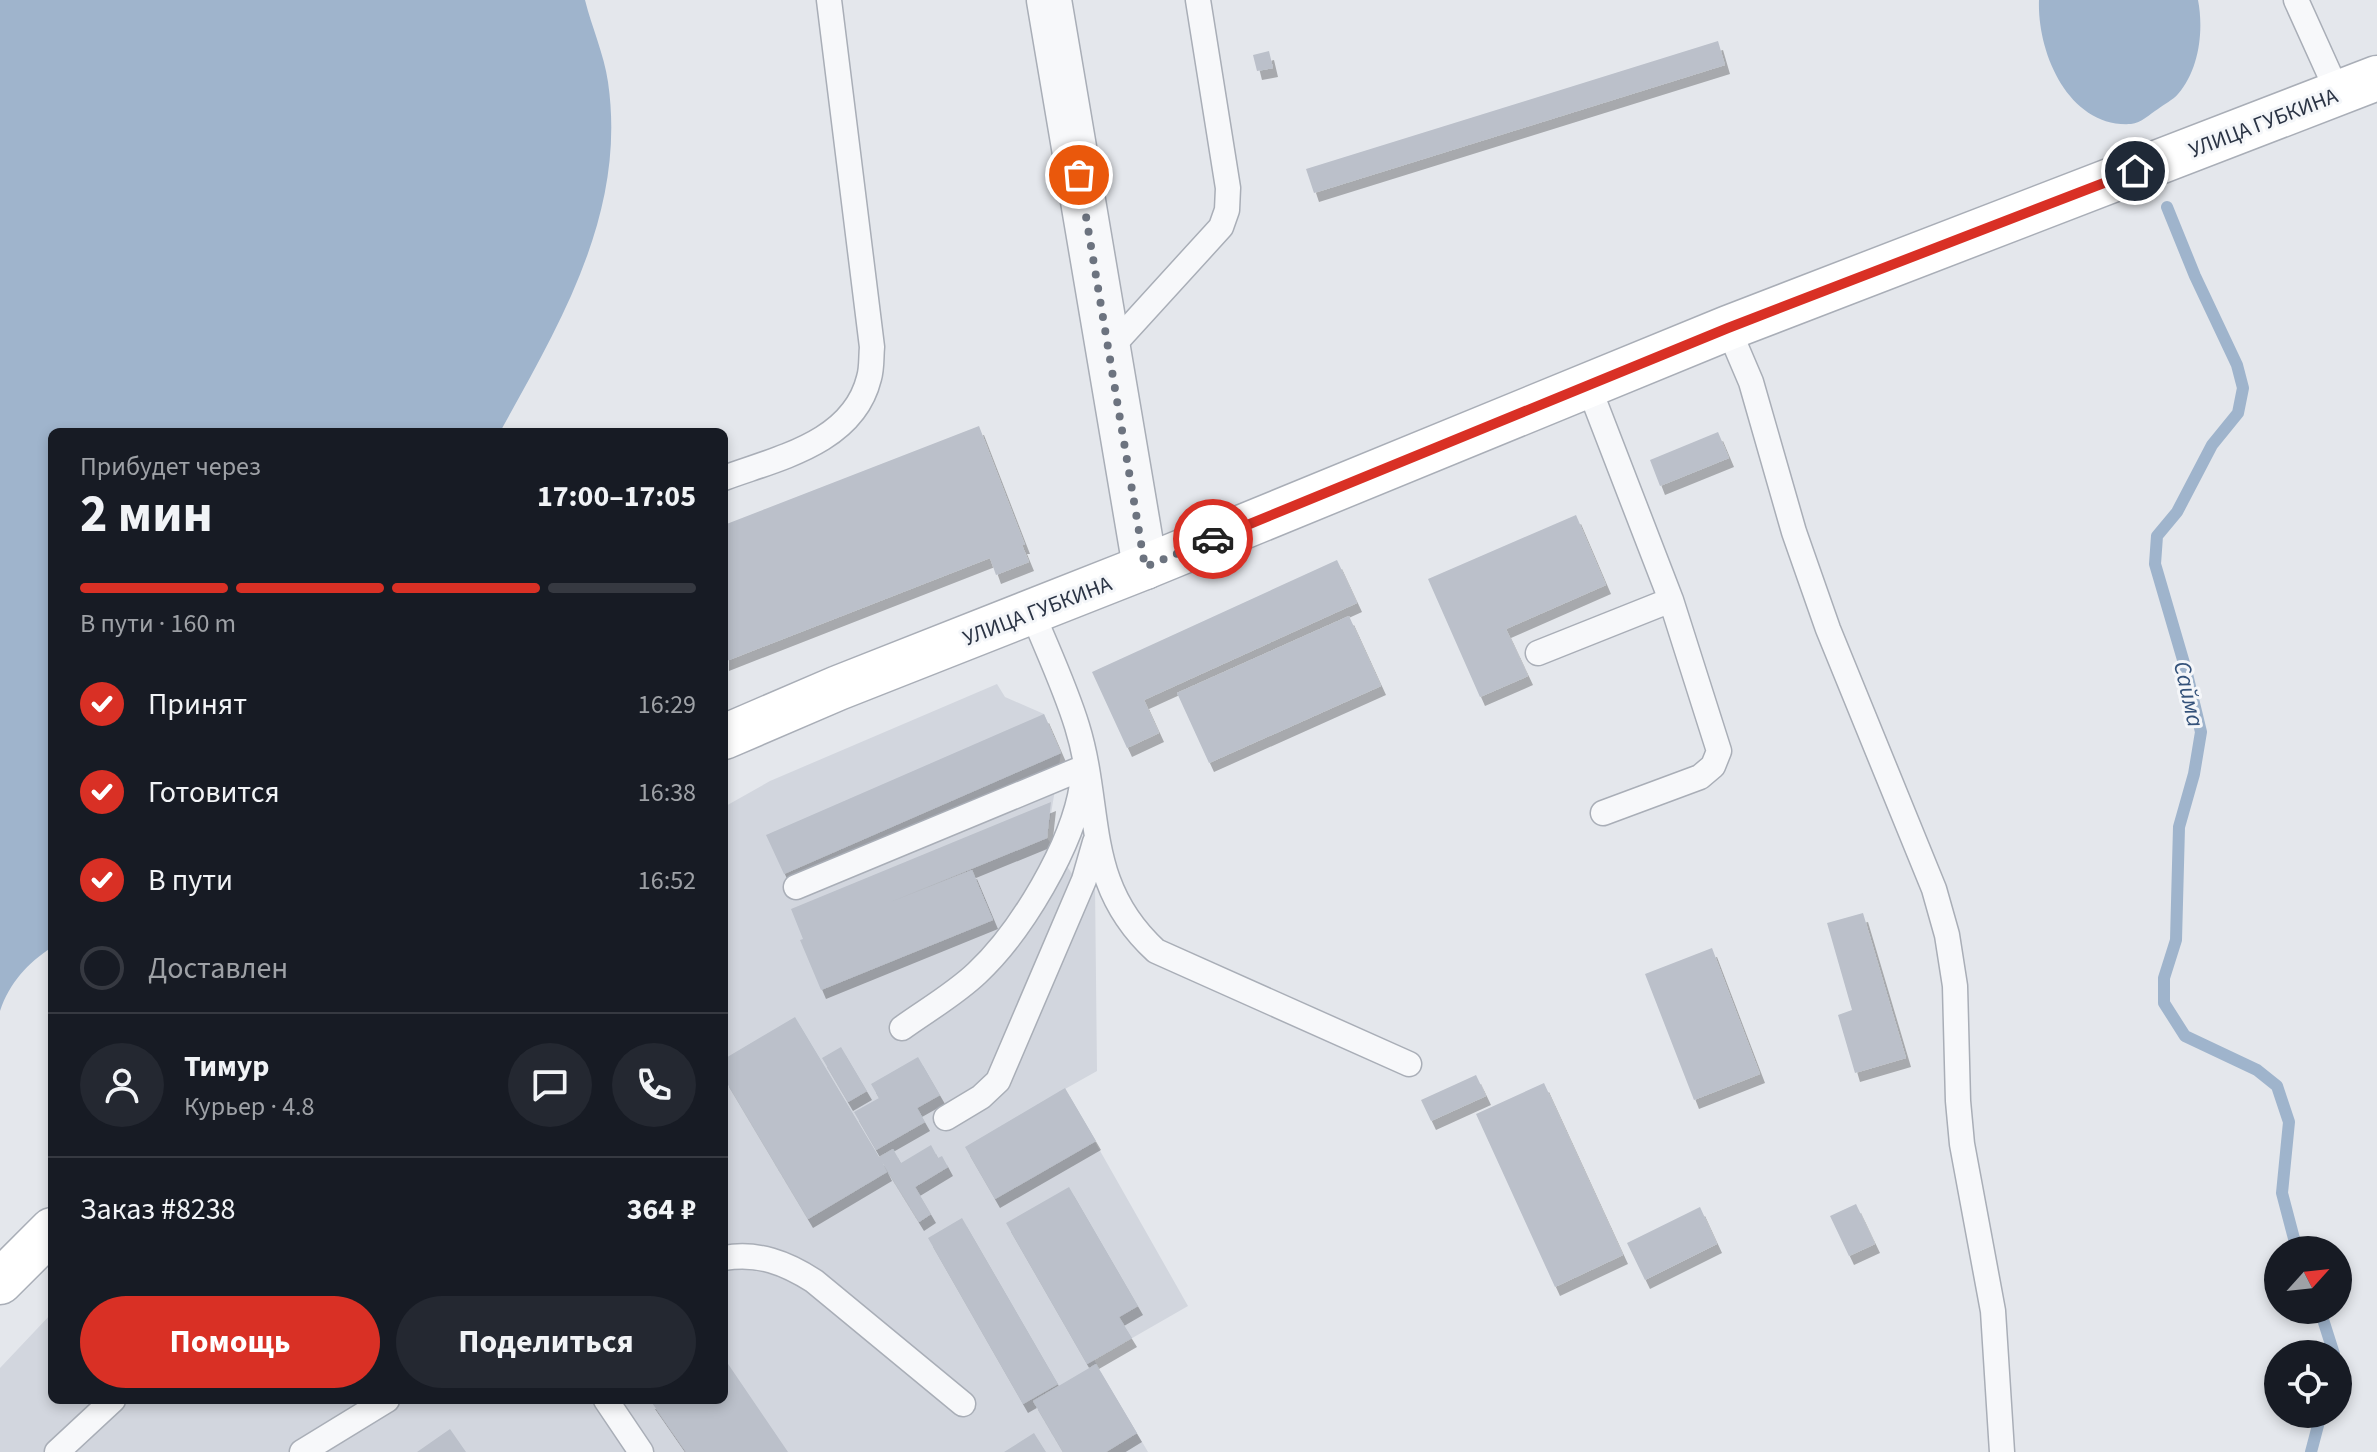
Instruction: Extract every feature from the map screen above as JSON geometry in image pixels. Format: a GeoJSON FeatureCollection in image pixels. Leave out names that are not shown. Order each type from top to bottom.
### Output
{"type":"FeatureCollection","features":[{"type":"Feature","properties":{"kind":"street"},"geometry":{"type":"LineString","coordinates":[[1049,0],[1145,567]]}},
{"type":"Feature","properties":{"kind":"street","name":"УЛИЦА ГУБКИНА"},"geometry":{"type":"LineString","coordinates":[[728,735],[1728,328],[2358,86]]}},
{"type":"Feature","properties":{"kind":"street"},"geometry":{"type":"LineString","coordinates":[[0,1282],[48,1234]]}},
{"type":"Feature","properties":{"kind":"lane"},"geometry":{"type":"LineString","coordinates":[[728,476],[812,445],[836,431],[858,405],[869,378],[872,347],[829,0]]}},
{"type":"Feature","properties":{"kind":"lane"},"geometry":{"type":"LineString","coordinates":[[1108,351],[1221,227],[1227,210],[1228,188],[1198,0]]}},
{"type":"Feature","properties":{"kind":"lane"},"geometry":{"type":"LineString","coordinates":[[2296,0],[2358,86]]}},
{"type":"Feature","properties":{"kind":"lane"},"geometry":{"type":"LineString","coordinates":[[1728,328],[1751,382],[1794,532],[1828,629],[1919,850],[1947,935],[1955,986],[1961,1130],[1993,1311],[2002,1452]]}},
{"type":"Feature","properties":{"kind":"lane"},"geometry":{"type":"LineString","coordinates":[[1588,385],[1671,600],[1719,751],[1713,766],[1700,777],[1603,813]]}},
{"type":"Feature","properties":{"kind":"lane"},"geometry":{"type":"LineString","coordinates":[[1538,653],[1671,600]]}},
{"type":"Feature","properties":{"kind":"lane"},"geometry":{"type":"LineString","coordinates":[[1032,612],[1076,725],[1096,840],[1107,879],[1125,916],[1139,936],[1156,951],[1409,1064]]}},
{"type":"Feature","properties":{"kind":"lane"},"geometry":{"type":"LineString","coordinates":[[796,887],[1085,767]]}},
{"type":"Feature","properties":{"kind":"lane"},"geometry":{"type":"LineString","coordinates":[[902,1028],[976,974],[1005,943],[1061,852],[1080,799],[1085,767]]}},
{"type":"Feature","properties":{"kind":"lane"},"geometry":{"type":"LineString","coordinates":[[946,1118],[981,1097],[998,1081],[1084,880],[1096,840]]}},
{"type":"Feature","properties":{"kind":"lane"},"geometry":{"type":"LineString","coordinates":[[728,1258],[758,1257],[793,1268],[814,1281],[963,1404]]}},
{"type":"Feature","properties":{"kind":"lane"},"geometry":{"type":"LineString","coordinates":[[66,1449],[109,1404]]}},
{"type":"Feature","properties":{"kind":"lane"},"geometry":{"type":"LineString","coordinates":[[302,1452],[380,1404]]}},
{"type":"Feature","properties":{"kind":"lane"},"geometry":{"type":"LineString","coordinates":[[609,1404],[641,1452]]}},
{"type":"Feature","properties":{"kind":"shaded area"},"geometry":{"type":"Polygon","coordinates":[[[997,684],[1005,697],[1044,714],[1061,753],[1047,838],[1073,875],[1095,885],[1097,1071],[1065,1089],[1188,1306],[1094,1360],[1148,1452],[0,1452],[0,1368],[48,1317],[48,1404],[728,1404],[728,805],[770,781],[997,684]]]}},
{"type":"Feature","properties":{"kind":"water"},"geometry":{"type":"Polygon","coordinates":[[[0,0],[585,0],[608,82],[611,130],[608,177],[598,222],[566,308],[502,428],[48,428],[48,950],[20,974],[0,1011],[0,0]]]}},
{"type":"Feature","properties":{"kind":"water"},"geometry":{"type":"Polygon","coordinates":[[[2039,0],[2198,0],[2200,37],[2191,74],[2174,98],[2135,123],[2109,122],[2090,114],[2074,100],[2051,64],[2040,21],[2039,0]]]}},
{"type":"Feature","properties":{"kind":"building"},"geometry":{"type":"Polygon","coordinates":[[[1718,41],[1725,65],[1314,193],[1306,169],[1718,41]]]}},
{"type":"Feature","properties":{"kind":"building"},"geometry":{"type":"Polygon","coordinates":[[[1269,51],[1273,68],[1257,71],[1253,55],[1269,51]]]}},
{"type":"Feature","properties":{"kind":"building"},"geometry":{"type":"Polygon","coordinates":[[[979,426],[1029,562],[996,575],[990,558],[728,660],[728,523],[979,426]]]}},
{"type":"Feature","properties":{"kind":"building"},"geometry":{"type":"Polygon","coordinates":[[[1718,432],[1729,458],[1660,486],[1650,460],[1718,432]]]}},
{"type":"Feature","properties":{"kind":"building"},"geometry":{"type":"Polygon","coordinates":[[[1576,515],[1606,585],[1506,629],[1528,676],[1480,697],[1428,579],[1576,515]]]}},
{"type":"Feature","properties":{"kind":"building"},"geometry":{"type":"Polygon","coordinates":[[[1337,560],[1357,603],[1144,700],[1159,733],[1127,748],[1092,672],[1337,560]]]}},
{"type":"Feature","properties":{"kind":"building"},"geometry":{"type":"Polygon","coordinates":[[[1349,616],[1381,686],[1209,763],[1177,693],[1349,616]]]}},
{"type":"Feature","properties":{"kind":"building"},"geometry":{"type":"Polygon","coordinates":[[[1044,714],[1061,753],[784,874],[766,835],[1044,714]]]}},
{"type":"Feature","properties":{"kind":"building"},"geometry":{"type":"Polygon","coordinates":[[[1051,802],[1047,838],[888,903],[972,870],[993,920],[821,990],[791,909],[1051,802]]]}},
{"type":"Feature","properties":{"kind":"building"},"geometry":{"type":"Polygon","coordinates":[[[1863,913],[1906,1058],[1855,1073],[1838,1015],[1852,1010],[1827,923],[1863,913]]]}},
{"type":"Feature","properties":{"kind":"building"},"geometry":{"type":"Polygon","coordinates":[[[1712,948],[1760,1074],[1694,1100],[1645,974],[1712,948]]]}},
{"type":"Feature","properties":{"kind":"building"},"geometry":{"type":"Polygon","coordinates":[[[795,1017],[879,1157],[893,1149],[901,1163],[931,1145],[938,1158],[942,1156],[948,1167],[915,1187],[931,1214],[919,1222],[882,1162],[887,1172],[808,1219],[728,1085],[728,1057],[795,1017]]]}},
{"type":"Feature","properties":{"kind":"building"},"geometry":{"type":"Polygon","coordinates":[[[841,1047],[867,1091],[848,1102],[822,1058],[841,1047]]]}},
{"type":"Feature","properties":{"kind":"building"},"geometry":{"type":"Polygon","coordinates":[[[918,1057],[940,1095],[917,1108],[925,1122],[876,1150],[854,1112],[879,1098],[871,1084],[918,1057]]]}},
{"type":"Feature","properties":{"kind":"building"},"geometry":{"type":"Polygon","coordinates":[[[1476,1075],[1486,1096],[1431,1121],[1421,1100],[1476,1075]]]}},
{"type":"Feature","properties":{"kind":"building"},"geometry":{"type":"Polygon","coordinates":[[[1544,1083],[1623,1255],[1555,1287],[1476,1114],[1544,1083]]]}},
{"type":"Feature","properties":{"kind":"building"},"geometry":{"type":"Polygon","coordinates":[[[1065,1088],[1096,1141],[995,1199],[965,1147],[1065,1088]]]}},
{"type":"Feature","properties":{"kind":"building"},"geometry":{"type":"Polygon","coordinates":[[[1069,1187],[1138,1306],[1119,1317],[1132,1338],[1087,1364],[1006,1223],[1069,1187]]]}},
{"type":"Feature","properties":{"kind":"building"},"geometry":{"type":"Polygon","coordinates":[[[1856,1204],[1875,1244],[1849,1256],[1830,1216],[1856,1204]]]}},
{"type":"Feature","properties":{"kind":"building"},"geometry":{"type":"Polygon","coordinates":[[[1700,1207],[1717,1244],[1645,1280],[1627,1243],[1700,1207]]]}},
{"type":"Feature","properties":{"kind":"building"},"geometry":{"type":"Polygon","coordinates":[[[962,1218],[1058,1384],[1023,1404],[928,1238],[962,1218]]]}},
{"type":"Feature","properties":{"kind":"building"},"geometry":{"type":"Polygon","coordinates":[[[728,1364],[788,1452],[686,1452],[653,1404],[728,1404],[728,1364]]]}},
{"type":"Feature","properties":{"kind":"building"},"geometry":{"type":"Polygon","coordinates":[[[1096,1364],[1137,1433],[1106,1452],[1063,1452],[1033,1401],[1096,1364]]]}},
{"type":"Feature","properties":{"kind":"building"},"geometry":{"type":"Polygon","coordinates":[[[450,1429],[466,1452],[417,1452],[450,1429]]]}},
{"type":"Feature","properties":{"kind":"building"},"geometry":{"type":"Polygon","coordinates":[[[1034,1433],[1046,1452],[1004,1452],[1034,1433]]]}},
{"type":"Feature","properties":{"kind":"waterway","name":"Сайма"},"geometry":{"type":"LineString","coordinates":[[2167,207],[2237,365],[2243,388],[2238,413],[2212,445],[2177,512],[2157,536],[2155,564],[2201,732],[2194,774],[2179,827],[2176,940],[2164,978],[2164,1003],[2185,1036],[2257,1070],[2277,1086],[2289,1122],[2282,1193],[2293,1236]]}},
{"type":"Feature","properties":{"kind":"waterway","name":"Сайма"},"geometry":{"type":"LineString","coordinates":[[2324,1324],[2330,1340]]}},
{"type":"Feature","properties":{"kind":"waterway","name":"Сайма"},"geometry":{"type":"LineString","coordinates":[[2311,1452],[2317,1428]]}},
{"type":"Feature","properties":{"kind":"way so far"},"geometry":{"type":"LineString","coordinates":[[1079,175],[1145,567],[1213,539]]}},
{"type":"Feature","properties":{"kind":"route"},"geometry":{"type":"LineString","coordinates":[[1213,539],[1728,328],[2135,171]]}}]}
